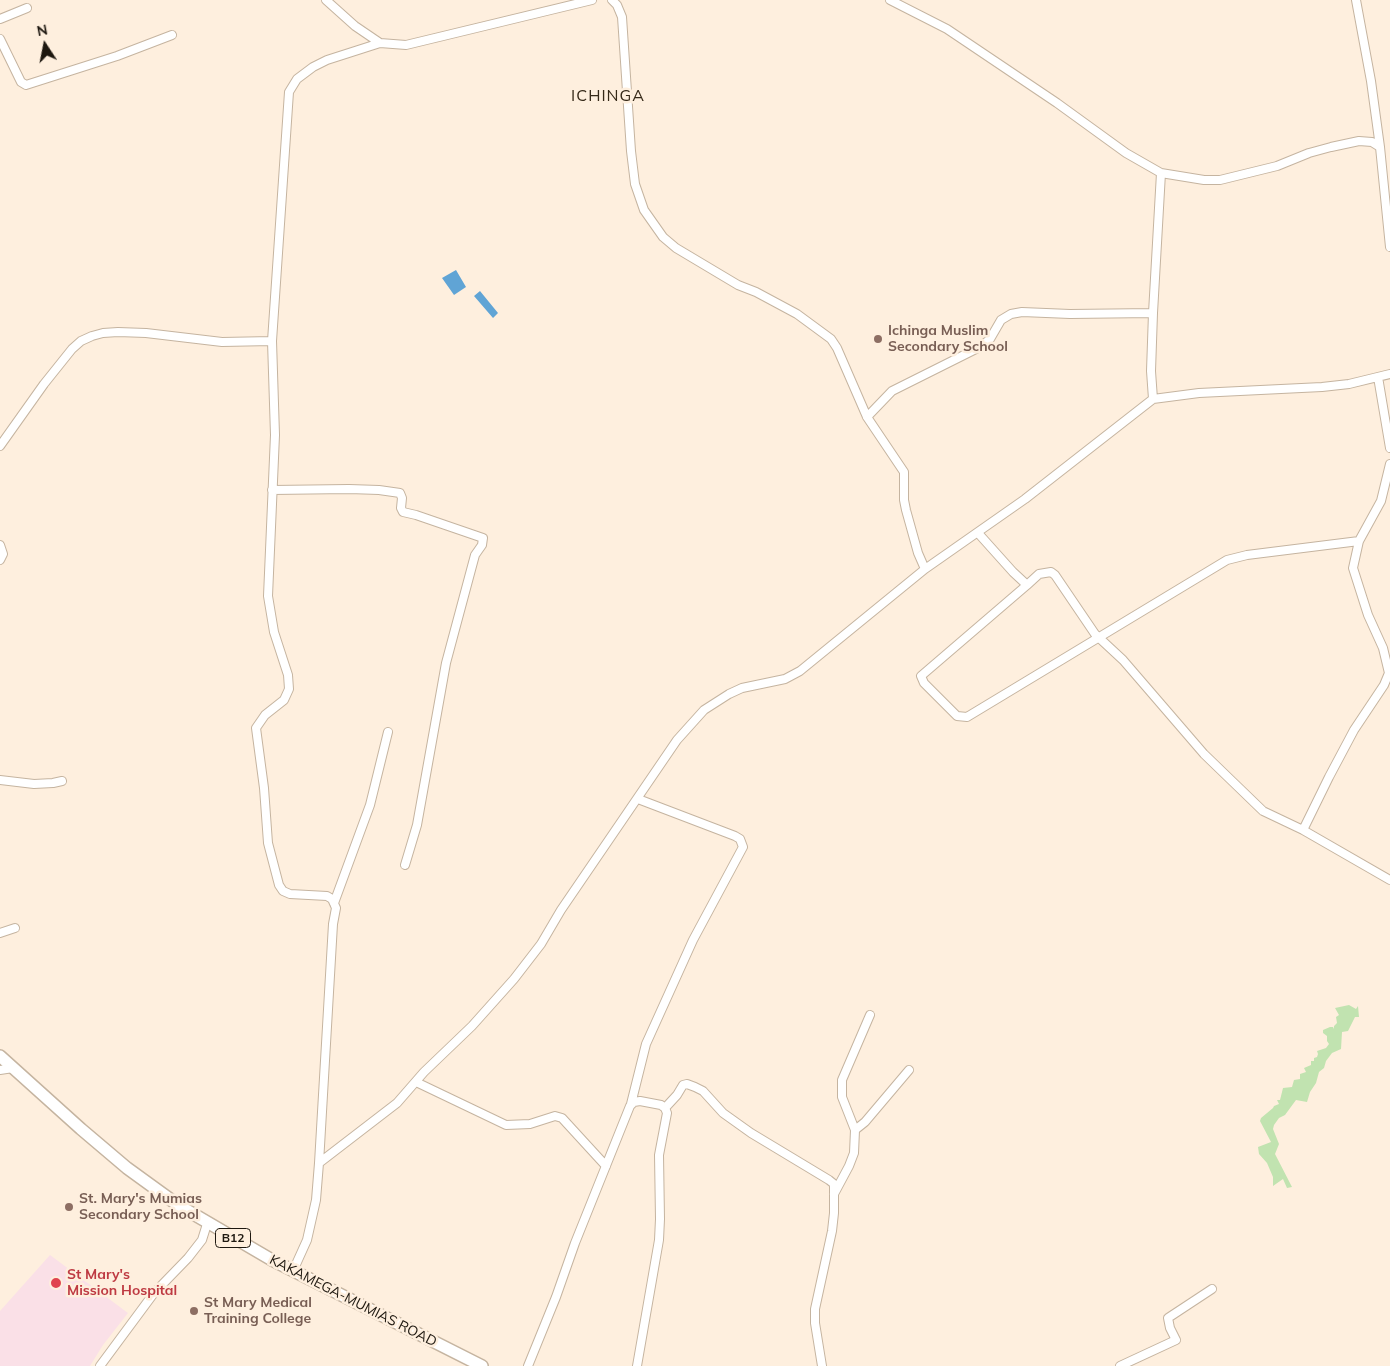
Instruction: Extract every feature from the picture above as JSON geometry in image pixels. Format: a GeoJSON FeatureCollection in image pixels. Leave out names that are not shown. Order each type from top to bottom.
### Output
{"type":"FeatureCollection","features":[{"type":"Feature","properties":{"kind":"highway","name":"B12"},"geometry":{"type":"LineString","coordinates":[[0,1056],[12,1068]]}},
{"type":"Feature","properties":{"kind":"highway","name":"KAKAMEGA-MUMIAS ROAD"},"geometry":{"type":"LineString","coordinates":[[12,1068],[127,1168],[178,1206],[293,1271],[482,1366]]}},
{"type":"Feature","properties":{"kind":"street"},"geometry":{"type":"LineString","coordinates":[[326,0],[355,26],[380,43]]}},
{"type":"Feature","properties":{"kind":"street"},"geometry":{"type":"LineString","coordinates":[[293,1271],[308,1240],[316,1200],[333,924],[336,908],[327,896],[295,895],[283,891],[278,885],[268,843],[265,795],[256,728],[265,715],[284,700],[289,689],[288,675],[268,606],[275,435],[272,341],[289,92],[297,79],[313,67],[328,60],[380,43],[396,45],[414,44],[592,0]]}},
{"type":"Feature","properties":{"kind":"street"},"geometry":{"type":"LineString","coordinates":[[890,0],[947,29],[1057,103],[1126,154],[1161,173],[1204,180],[1220,180],[1277,166],[1309,153],[1359,141],[1371,137],[1378,128]]}},
{"type":"Feature","properties":{"kind":"street"},"geometry":{"type":"LineString","coordinates":[[1356,0],[1378,128],[1390,247]]}},
{"type":"Feature","properties":{"kind":"street"},"geometry":{"type":"LineString","coordinates":[[615,1],[621,11],[623,23],[629,125],[635,184],[644,210],[663,237],[676,248],[738,285],[756,292],[797,314],[831,340],[838,348],[867,417],[904,472],[906,510],[918,553],[925,569]]}},
{"type":"Feature","properties":{"kind":"street"},"geometry":{"type":"LineString","coordinates":[[0,19],[27,8]]}},
{"type":"Feature","properties":{"kind":"street"},"geometry":{"type":"LineString","coordinates":[[0,39],[21,82],[26,85],[117,56],[172,35]]}},
{"type":"Feature","properties":{"kind":"street"},"geometry":{"type":"LineString","coordinates":[[1359,141],[1372,142],[1380,146]]}},
{"type":"Feature","properties":{"kind":"street"},"geometry":{"type":"LineString","coordinates":[[1153,400],[1151,371],[1153,313],[1161,173]]}},
{"type":"Feature","properties":{"kind":"street"},"geometry":{"type":"LineString","coordinates":[[867,417],[892,391],[980,347],[990,339],[1001,320],[1011,314],[1022,312],[1070,314],[1153,313]]}},
{"type":"Feature","properties":{"kind":"street"},"geometry":{"type":"LineString","coordinates":[[0,446],[44,384],[72,349],[92,336],[118,332],[222,342],[272,341]]}},
{"type":"Feature","properties":{"kind":"street"},"geometry":{"type":"LineString","coordinates":[[319,1163],[397,1103],[453,1043],[472,1026],[514,979],[542,944],[561,910],[677,740],[704,710],[728,694],[742,688],[785,679],[800,671],[925,569],[1025,499],[1153,400],[1199,393],[1322,387],[1378,378],[1390,374]]}},
{"type":"Feature","properties":{"kind":"street"},"geometry":{"type":"LineString","coordinates":[[1378,378],[1390,448]]}},
{"type":"Feature","properties":{"kind":"street"},"geometry":{"type":"LineString","coordinates":[[1303,830],[1346,746],[1384,685],[1389,673],[1384,648],[1368,615],[1354,574],[1354,561],[1359,541],[1382,501],[1390,464]]}},
{"type":"Feature","properties":{"kind":"street"},"geometry":{"type":"LineString","coordinates":[[272,490],[349,489],[400,493],[403,512],[483,538],[482,544],[475,555],[446,663],[417,824],[405,865]]}},
{"type":"Feature","properties":{"kind":"street"},"geometry":{"type":"LineString","coordinates":[[978,533],[1027,585]]}},
{"type":"Feature","properties":{"kind":"street"},"geometry":{"type":"LineString","coordinates":[[1359,541],[1247,555],[1227,560],[1098,637],[966,717],[957,716],[924,683],[921,676],[1039,574],[1051,572],[1098,637],[1123,660],[1204,754],[1254,802],[1271,816],[1303,830],[1390,880]]}},
{"type":"Feature","properties":{"kind":"street"},"geometry":{"type":"LineString","coordinates":[[0,545],[3,554],[0,560]]}},
{"type":"Feature","properties":{"kind":"street"},"geometry":{"type":"LineString","coordinates":[[334,903],[370,804],[388,732]]}},
{"type":"Feature","properties":{"kind":"street"},"geometry":{"type":"LineString","coordinates":[[0,780],[34,784],[62,781]]}},
{"type":"Feature","properties":{"kind":"street"},"geometry":{"type":"LineString","coordinates":[[528,1366],[556,1297],[575,1242],[632,1104],[646,1044],[693,940],[744,847],[740,839],[735,836],[638,799]]}},
{"type":"Feature","properties":{"kind":"street"},"geometry":{"type":"LineString","coordinates":[[0,933],[15,928]]}},
{"type":"Feature","properties":{"kind":"street"},"geometry":{"type":"LineString","coordinates":[[834,1195],[854,1153],[855,1130],[842,1097],[842,1080],[870,1016]]}},
{"type":"Feature","properties":{"kind":"street"},"geometry":{"type":"LineString","coordinates":[[0,1070],[12,1068]]}},
{"type":"Feature","properties":{"kind":"street"},"geometry":{"type":"LineString","coordinates":[[855,1130],[865,1122],[909,1070]]}},
{"type":"Feature","properties":{"kind":"street"},"geometry":{"type":"LineString","coordinates":[[416,1082],[506,1125],[530,1124],[556,1116],[562,1118],[606,1166]]}},
{"type":"Feature","properties":{"kind":"street"},"geometry":{"type":"LineString","coordinates":[[665,1108],[677,1096],[683,1085],[687,1084],[695,1087],[703,1091],[723,1113],[750,1133],[832,1182],[835,1189],[832,1231],[815,1309],[815,1323],[822,1366]]}},
{"type":"Feature","properties":{"kind":"street"},"geometry":{"type":"LineString","coordinates":[[632,1104],[640,1101],[661,1104],[667,1113],[658,1155],[659,1240],[637,1366]]}},
{"type":"Feature","properties":{"kind":"street"},"geometry":{"type":"LineString","coordinates":[[100,1366],[154,1293],[195,1249],[203,1238],[207,1224]]}},
{"type":"Feature","properties":{"kind":"street"},"geometry":{"type":"LineString","coordinates":[[1120,1366],[1176,1340],[1170,1328],[1168,1318],[1212,1289]]}},
{"type":"Feature","properties":{"kind":"shaded area","name":"St Mary's Mission Hospital"},"geometry":{"type":"Polygon","coordinates":[[[50,1255],[128,1313],[103,1345],[90,1366],[0,1366],[0,1311],[50,1255]]]}},
{"type":"Feature","properties":{"kind":"green space"},"geometry":{"type":"Polygon","coordinates":[[[1349,1005],[1356,1009],[1358,1006],[1359,1017],[1355,1017],[1348,1031],[1342,1032],[1341,1049],[1332,1053],[1326,1061],[1324,1068],[1319,1072],[1307,1102],[1296,1100],[1285,1115],[1279,1118],[1274,1125],[1273,1129],[1279,1144],[1275,1154],[1292,1187],[1287,1188],[1283,1179],[1273,1186],[1273,1177],[1267,1163],[1259,1154],[1258,1147],[1271,1142],[1260,1121],[1261,1118],[1279,1104],[1277,1100],[1280,1100],[1283,1088],[1292,1087],[1294,1080],[1300,1079],[1300,1074],[1306,1072],[1304,1068],[1311,1065],[1311,1061],[1314,1061],[1314,1058],[1317,1057],[1317,1051],[1326,1048],[1329,1044],[1323,1030],[1330,1027],[1334,1029],[1337,1023],[1336,1017],[1339,1015],[1335,1008],[1349,1005]]]}},
{"type":"Feature","properties":{"kind":"water"},"geometry":{"type":"Polygon","coordinates":[[[456,270],[466,287],[454,295],[442,278],[456,270]]]}},
{"type":"Feature","properties":{"kind":"water"},"geometry":{"type":"Polygon","coordinates":[[[480,291],[498,313],[493,318],[474,296],[480,291]]]}},
{"type":"Feature","properties":{"kind":"place","name":"Ichinga Muslim Secondary School"},"geometry":{"type":"Point","coordinates":[878,339]}},
{"type":"Feature","properties":{"kind":"place","name":"St. Mary's Mumias Secondary School"},"geometry":{"type":"Point","coordinates":[69,1207]}},
{"type":"Feature","properties":{"kind":"place","name":"St Mary's Mission Hospital"},"geometry":{"type":"Point","coordinates":[56,1283]}},
{"type":"Feature","properties":{"kind":"place","name":"St Mary Medical Training College"},"geometry":{"type":"Point","coordinates":[194,1311]}},
{"type":"Feature","properties":{"kind":"district","name":"ICHINGA"},"geometry":{"type":"Point","coordinates":[608,96]}}]}
